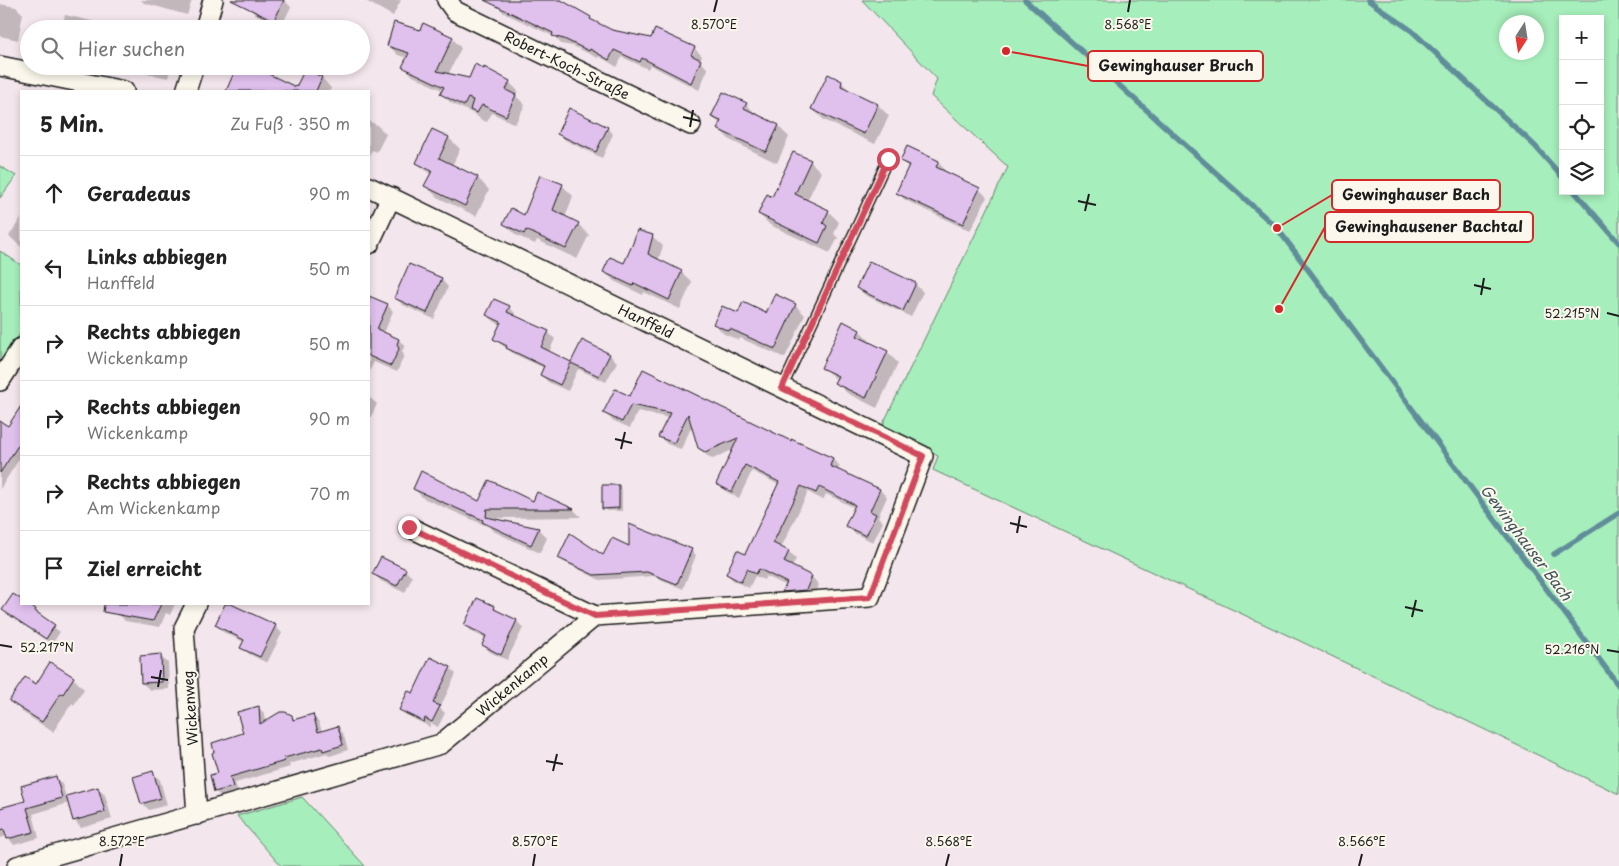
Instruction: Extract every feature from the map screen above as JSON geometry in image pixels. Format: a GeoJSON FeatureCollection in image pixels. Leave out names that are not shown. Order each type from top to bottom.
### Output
{"type":"FeatureCollection","features":[{"type":"Feature","properties":{"kind":"street"},"geometry":{"type":"LineString","coordinates":[[207,20],[213,0]]}},
{"type":"Feature","properties":{"kind":"street","name":"Robert-Koch-Straße"},"geometry":{"type":"LineString","coordinates":[[447,0],[455,11],[691,125]]}},
{"type":"Feature","properties":{"kind":"street"},"geometry":{"type":"LineString","coordinates":[[0,66],[20,70]]}},
{"type":"Feature","properties":{"kind":"street"},"geometry":{"type":"LineString","coordinates":[[45,75],[119,90]]}},
{"type":"Feature","properties":{"kind":"street"},"geometry":{"type":"LineString","coordinates":[[186,90],[191,75]]}},
{"type":"Feature","properties":{"kind":"street","name":"Hanffeld"},"geometry":{"type":"LineString","coordinates":[[370,187],[923,456],[870,597],[595,616]]}},
{"type":"Feature","properties":{"kind":"street"},"geometry":{"type":"LineString","coordinates":[[370,242],[391,197]]}},
{"type":"Feature","properties":{"kind":"street"},"geometry":{"type":"LineString","coordinates":[[0,381],[20,350]]}},
{"type":"Feature","properties":{"kind":"street"},"geometry":{"type":"LineString","coordinates":[[409,527],[595,616]]}},
{"type":"Feature","properties":{"kind":"street","name":"Wickenweg"},"geometry":{"type":"LineString","coordinates":[[196,605],[184,628],[197,815]]}},
{"type":"Feature","properties":{"kind":"street","name":"Wickenkamp"},"geometry":{"type":"LineString","coordinates":[[17,866],[441,744],[595,616]]}},
{"type":"Feature","properties":{"kind":"lane"},"geometry":{"type":"LineString","coordinates":[[782,388],[888,159]]}},
{"type":"Feature","properties":{"kind":"green space"},"geometry":{"type":"Polygon","coordinates":[[[862,0],[1619,0],[1619,794],[1300,641],[933,470],[938,456],[882,426],[1008,167],[931,96],[937,79],[862,0]]]}},
{"type":"Feature","properties":{"kind":"green space"},"geometry":{"type":"Polygon","coordinates":[[[0,166],[16,176],[0,198],[0,166]]]}},
{"type":"Feature","properties":{"kind":"green space"},"geometry":{"type":"Polygon","coordinates":[[[0,251],[20,264],[20,334],[0,365],[0,251]]]}},
{"type":"Feature","properties":{"kind":"green space"},"geometry":{"type":"Polygon","coordinates":[[[302,797],[365,866],[281,866],[237,816],[302,797]]]}},
{"type":"Feature","properties":{"kind":"building"},"geometry":{"type":"Polygon","coordinates":[[[231,0],[284,0],[274,20],[231,0]]]}},
{"type":"Feature","properties":{"kind":"building"},"geometry":{"type":"Polygon","coordinates":[[[484,0],[561,0],[591,17],[590,19],[612,30],[651,38],[655,29],[695,47],[691,55],[701,60],[691,83],[642,58],[640,62],[614,50],[609,60],[590,49],[589,51],[564,39],[552,36],[553,33],[484,0]]]}},
{"type":"Feature","properties":{"kind":"building"},"geometry":{"type":"Polygon","coordinates":[[[394,22],[420,30],[423,23],[453,37],[437,71],[469,78],[475,64],[510,81],[506,90],[516,95],[506,116],[482,105],[477,113],[470,110],[473,100],[468,98],[464,106],[440,94],[444,87],[402,67],[409,53],[387,46],[394,22]]]}},
{"type":"Feature","properties":{"kind":"building"},"geometry":{"type":"Polygon","coordinates":[[[828,74],[842,81],[841,86],[878,104],[864,134],[811,109],[828,74]]]}},
{"type":"Feature","properties":{"kind":"building"},"geometry":{"type":"Polygon","coordinates":[[[233,75],[271,75],[296,87],[302,75],[318,75],[322,77],[316,90],[226,90],[233,75]]]}},
{"type":"Feature","properties":{"kind":"building"},"geometry":{"type":"Polygon","coordinates":[[[723,92],[747,103],[744,108],[779,125],[766,152],[717,129],[721,121],[711,117],[723,92]]]}},
{"type":"Feature","properties":{"kind":"building"},"geometry":{"type":"Polygon","coordinates":[[[569,108],[608,127],[596,152],[557,134],[569,108]]]}},
{"type":"Feature","properties":{"kind":"building"},"geometry":{"type":"Polygon","coordinates":[[[432,129],[449,137],[439,158],[478,177],[465,206],[424,186],[432,171],[416,163],[432,129]]]}},
{"type":"Feature","properties":{"kind":"building"},"geometry":{"type":"Polygon","coordinates":[[[907,146],[939,161],[936,167],[980,188],[963,224],[896,193],[909,165],[900,161],[907,146]]]}},
{"type":"Feature","properties":{"kind":"building"},"geometry":{"type":"Polygon","coordinates":[[[793,152],[811,160],[795,194],[829,210],[823,223],[827,226],[819,243],[758,214],[767,194],[772,197],[793,152]]]}},
{"type":"Feature","properties":{"kind":"building"},"geometry":{"type":"Polygon","coordinates":[[[540,175],[563,184],[553,210],[579,223],[566,249],[526,230],[524,234],[503,224],[511,208],[524,215],[540,175]]]}},
{"type":"Feature","properties":{"kind":"building"},"geometry":{"type":"Polygon","coordinates":[[[637,230],[653,235],[648,254],[682,271],[669,300],[634,283],[633,286],[603,272],[610,257],[624,263],[637,230]]]}},
{"type":"Feature","properties":{"kind":"building"},"geometry":{"type":"Polygon","coordinates":[[[869,261],[916,283],[903,311],[856,288],[869,261]]]}},
{"type":"Feature","properties":{"kind":"building"},"geometry":{"type":"Polygon","coordinates":[[[409,264],[442,278],[427,313],[394,298],[409,264]]]}},
{"type":"Feature","properties":{"kind":"building"},"geometry":{"type":"Polygon","coordinates":[[[775,294],[796,304],[775,349],[730,329],[729,331],[713,324],[722,306],[738,313],[743,302],[766,313],[775,294]]]}},
{"type":"Feature","properties":{"kind":"building"},"geometry":{"type":"Polygon","coordinates":[[[370,296],[388,304],[377,329],[399,339],[397,344],[399,349],[391,366],[370,356],[370,296]]]}},
{"type":"Feature","properties":{"kind":"building"},"geometry":{"type":"Polygon","coordinates":[[[494,299],[510,306],[507,312],[549,331],[541,347],[571,362],[582,340],[610,354],[599,376],[571,363],[560,385],[540,375],[544,366],[506,348],[507,346],[493,339],[501,322],[486,315],[494,299]]]}},
{"type":"Feature","properties":{"kind":"building"},"geometry":{"type":"Polygon","coordinates":[[[843,321],[860,330],[857,336],[888,351],[866,398],[834,383],[838,376],[821,368],[843,321]]]}},
{"type":"Feature","properties":{"kind":"building"},"geometry":{"type":"Polygon","coordinates":[[[643,369],[791,441],[791,439],[833,458],[830,466],[880,489],[870,511],[876,514],[866,536],[845,526],[855,505],[819,487],[816,493],[801,486],[773,543],[789,551],[784,562],[812,576],[806,590],[782,592],[787,583],[759,569],[756,574],[747,569],[741,582],[726,574],[737,550],[745,554],[779,482],[745,465],[732,492],[716,484],[738,438],[705,452],[698,448],[688,414],[674,443],[658,437],[670,413],[631,405],[622,422],[603,413],[615,389],[630,396],[643,369]]]}},
{"type":"Feature","properties":{"kind":"building"},"geometry":{"type":"Polygon","coordinates":[[[20,408],[20,443],[0,473],[0,421],[8,426],[20,408]]]}},
{"type":"Feature","properties":{"kind":"building"},"geometry":{"type":"Polygon","coordinates":[[[421,471],[479,501],[489,480],[533,501],[537,492],[574,509],[487,509],[486,517],[539,528],[531,545],[482,522],[483,520],[413,489],[421,471]]]}},
{"type":"Feature","properties":{"kind":"building"},"geometry":{"type":"Polygon","coordinates":[[[602,485],[619,485],[619,508],[602,509],[602,485]]]}},
{"type":"Feature","properties":{"kind":"building"},"geometry":{"type":"Polygon","coordinates":[[[629,524],[692,549],[677,584],[647,572],[594,575],[558,558],[570,533],[603,555],[612,538],[629,546],[629,524]]]}},
{"type":"Feature","properties":{"kind":"building"},"geometry":{"type":"Polygon","coordinates":[[[381,557],[406,569],[397,586],[372,574],[381,557]]]}},
{"type":"Feature","properties":{"kind":"building"},"geometry":{"type":"Polygon","coordinates":[[[13,594],[20,598],[20,605],[30,605],[55,625],[46,639],[2,610],[13,594]]]}},
{"type":"Feature","properties":{"kind":"building"},"geometry":{"type":"Polygon","coordinates":[[[477,598],[495,606],[494,609],[517,620],[501,655],[482,645],[486,636],[464,625],[477,598]]]}},
{"type":"Feature","properties":{"kind":"building"},"geometry":{"type":"Polygon","coordinates":[[[104,605],[161,605],[153,621],[103,612],[104,605]]]}},
{"type":"Feature","properties":{"kind":"building"},"geometry":{"type":"Polygon","coordinates":[[[225,605],[233,605],[276,625],[260,657],[240,648],[244,640],[215,625],[225,605]]]}},
{"type":"Feature","properties":{"kind":"building"},"geometry":{"type":"Polygon","coordinates":[[[161,654],[162,682],[141,683],[140,656],[161,654]]]}},
{"type":"Feature","properties":{"kind":"building"},"geometry":{"type":"Polygon","coordinates":[[[430,657],[451,667],[433,703],[440,706],[432,722],[425,718],[424,722],[399,710],[408,691],[413,693],[430,657]]]}},
{"type":"Feature","properties":{"kind":"building"},"geometry":{"type":"Polygon","coordinates":[[[50,662],[74,677],[42,722],[9,701],[25,677],[36,684],[50,662]]]}},
{"type":"Feature","properties":{"kind":"building"},"geometry":{"type":"Polygon","coordinates":[[[259,706],[260,724],[280,712],[292,715],[293,720],[313,714],[318,732],[338,726],[343,745],[323,751],[322,748],[284,758],[285,761],[230,777],[233,787],[214,792],[210,775],[218,773],[212,753],[214,752],[212,743],[243,733],[237,712],[259,706]]]}},
{"type":"Feature","properties":{"kind":"building"},"geometry":{"type":"Polygon","coordinates":[[[153,771],[161,798],[141,804],[133,777],[153,771]]]}},
{"type":"Feature","properties":{"kind":"building"},"geometry":{"type":"Polygon","coordinates":[[[56,776],[62,798],[27,808],[34,832],[7,839],[4,829],[0,830],[0,808],[25,801],[21,786],[56,776]]]}},
{"type":"Feature","properties":{"kind":"building"},"geometry":{"type":"Polygon","coordinates":[[[98,787],[105,812],[73,821],[66,796],[98,787]]]}},
{"type":"Feature","properties":{"kind":"waterway","name":"Gewinghauser Bach"},"geometry":{"type":"LineString","coordinates":[[1025,0],[1277,228],[1619,686]]}},
{"type":"Feature","properties":{"kind":"waterway"},"geometry":{"type":"LineString","coordinates":[[1368,0],[1412,31],[1535,146],[1559,173]]}},
{"type":"Feature","properties":{"kind":"waterway"},"geometry":{"type":"LineString","coordinates":[[1577,195],[1619,243]]}},
{"type":"Feature","properties":{"kind":"waterway"},"geometry":{"type":"LineString","coordinates":[[1554,554],[1619,513]]}},
{"type":"Feature","properties":{"kind":"place","name":"Gewinghauser Bruch"},"geometry":{"type":"Point","coordinates":[1006,51]}},
{"type":"Feature","properties":{"kind":"place","name":"Gewinghauser Bach"},"geometry":{"type":"Point","coordinates":[1277,228]}},
{"type":"Feature","properties":{"kind":"place","name":"Gewinghausener Bachtal"},"geometry":{"type":"Point","coordinates":[1279,309]}},
{"type":"Feature","properties":{"kind":"route"},"geometry":{"type":"LineString","coordinates":[[409,527],[595,616],[870,597],[923,456],[782,388],[888,159]]}}]}
